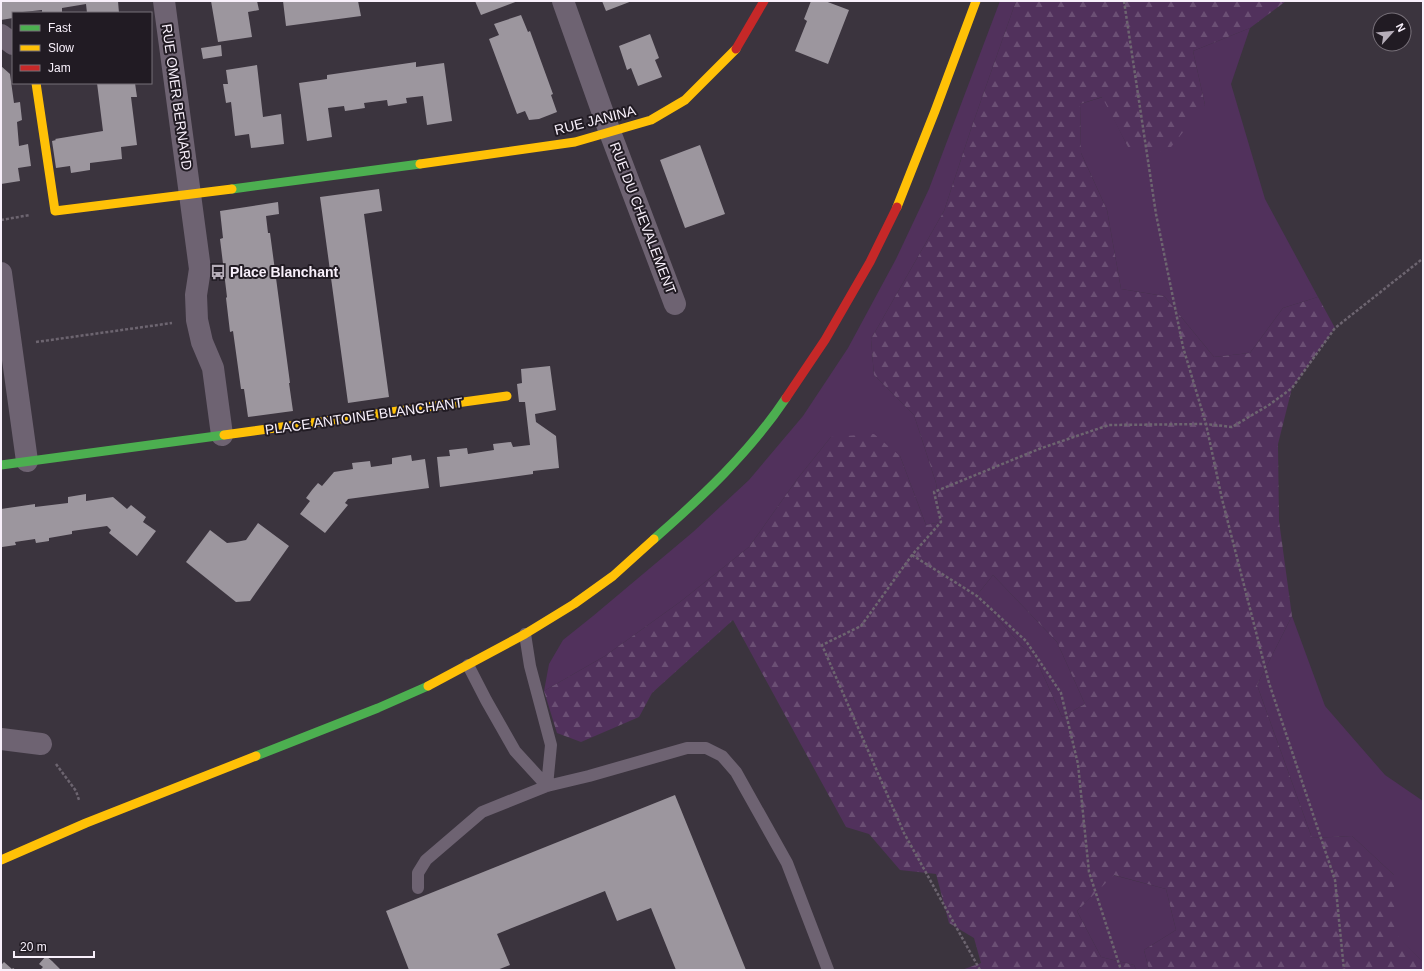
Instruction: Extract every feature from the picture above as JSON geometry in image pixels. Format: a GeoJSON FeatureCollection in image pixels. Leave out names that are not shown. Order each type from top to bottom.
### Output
{"type":"FeatureCollection","features":[{"type":"Feature","properties":{"kind":"street","name":"RUE OMER BERNARD"},"geometry":{"type":"LineString","coordinates":[[164,1],[190,194]]}},
{"type":"Feature","properties":{"kind":"street","name":"RUE DU CHEVALEMENT"},"geometry":{"type":"LineString","coordinates":[[563,1],[610,132],[675,304]]}},
{"type":"Feature","properties":{"kind":"street","name":"RUE JANINA"},"geometry":{"type":"LineString","coordinates":[[190,194],[381,170],[575,142],[651,120],[685,100],[735,51],[764,1]]}},
{"type":"Feature","properties":{"kind":"street"},"geometry":{"type":"LineString","coordinates":[[1,860],[86,823],[378,708],[435,683],[525,634],[574,604],[612,576],[687,511],[739,458],[776,413],[825,340],[870,262],[900,201],[976,1]]}},
{"type":"Feature","properties":{"kind":"street"},"geometry":{"type":"LineString","coordinates":[[1,35],[12,43]]}},
{"type":"Feature","properties":{"kind":"street"},"geometry":{"type":"LineString","coordinates":[[36,84],[55,211],[190,194],[200,269],[196,295],[197,320],[202,342],[213,368],[222,436]]}},
{"type":"Feature","properties":{"kind":"street"},"geometry":{"type":"LineString","coordinates":[[1,273],[27,461]]}},
{"type":"Feature","properties":{"kind":"street","name":"PLACE ANTOINE BLANCHANT"},"geometry":{"type":"LineString","coordinates":[[1,465],[507,396]]}},
{"type":"Feature","properties":{"kind":"street"},"geometry":{"type":"LineString","coordinates":[[1,739],[41,744]]}},
{"type":"Feature","properties":{"kind":"lane"},"geometry":{"type":"LineString","coordinates":[[525,634],[530,666],[551,745],[547,786]]}},
{"type":"Feature","properties":{"kind":"lane"},"geometry":{"type":"LineString","coordinates":[[468,665],[515,751],[547,786]]}},
{"type":"Feature","properties":{"kind":"lane"},"geometry":{"type":"LineString","coordinates":[[418,888],[418,873],[426,860],[482,812],[547,786],[589,776],[687,748],[706,748],[722,756],[736,772],[788,863],[828,970]]}},
{"type":"Feature","properties":{"kind":"path"},"geometry":{"type":"LineString","coordinates":[[1124,1],[1156,214],[1183,346],[1206,424],[1222,499],[1269,683],[1335,880],[1344,970]]}},
{"type":"Feature","properties":{"kind":"path"},"geometry":{"type":"LineString","coordinates":[[1,220],[55,211]]}},
{"type":"Feature","properties":{"kind":"path"},"geometry":{"type":"LineString","coordinates":[[980,970],[904,834],[822,645],[861,626],[912,555],[941,522],[934,492],[1039,449],[1109,425],[1206,424],[1232,427],[1269,405],[1292,388],[1335,328],[1408,270],[1423,260]]}},
{"type":"Feature","properties":{"kind":"path"},"geometry":{"type":"LineString","coordinates":[[12,345],[197,320]]}},
{"type":"Feature","properties":{"kind":"path"},"geometry":{"type":"LineString","coordinates":[[912,555],[977,596],[1026,641],[1061,693],[1078,764],[1088,872],[1121,970]]}},
{"type":"Feature","properties":{"kind":"path"},"geometry":{"type":"LineString","coordinates":[[41,744],[76,791],[86,823]]}},
{"type":"Feature","properties":{"kind":"green space"},"geometry":{"type":"Polygon","coordinates":[[[1000,1],[1016,1],[944,211],[871,339],[874,375],[914,415],[936,483],[941,522],[926,525],[900,456],[831,437],[798,478],[749,547],[680,602],[605,656],[544,691],[549,664],[563,640],[693,532],[749,480],[803,416],[848,348],[896,259],[929,189],[1000,1]]]}},
{"type":"Feature","properties":{"kind":"green space"},"geometry":{"type":"Polygon","coordinates":[[[1016,1],[1286,1],[1250,28],[1193,51],[1205,105],[1167,152],[1128,147],[1102,97],[1080,104],[1081,153],[1107,210],[1121,289],[1164,296],[1214,357],[1250,353],[1283,308],[1318,297],[1335,328],[1292,388],[1278,444],[1279,521],[1292,616],[1257,685],[1312,838],[1352,836],[1394,875],[1395,933],[1423,962],[1423,970],[1149,970],[1144,950],[1176,930],[1166,889],[1114,875],[1077,911],[1101,957],[1134,965],[1136,970],[962,970],[981,963],[974,938],[949,923],[936,874],[900,870],[869,834],[846,827],[733,620],[652,693],[639,717],[581,742],[557,733],[544,691],[605,656],[680,602],[749,547],[798,478],[831,437],[874,434],[900,456],[926,525],[941,522],[936,483],[914,415],[874,375],[871,339],[944,211],[1016,1]],[[993,575],[977,595],[1022,646],[1035,657],[1062,717],[1085,704],[1057,642],[993,575]]]}},
{"type":"Feature","properties":{"kind":"green space"},"geometry":{"type":"Polygon","coordinates":[[[1250,28],[1231,84],[1265,199],[1318,297],[1283,308],[1250,353],[1214,357],[1164,296],[1121,289],[1107,210],[1081,153],[1080,104],[1103,97],[1128,147],[1205,105],[1193,51],[1250,28]]]}},
{"type":"Feature","properties":{"kind":"green space"},"geometry":{"type":"Polygon","coordinates":[[[993,575],[1057,642],[1085,704],[1062,717],[1035,657],[1022,646],[977,595],[993,575]]]}},
{"type":"Feature","properties":{"kind":"green space"},"geometry":{"type":"Polygon","coordinates":[[[1292,616],[1325,706],[1385,775],[1423,801],[1423,962],[1394,933],[1394,875],[1352,836],[1312,838],[1257,685],[1292,616]]]}},
{"type":"Feature","properties":{"kind":"green space"},"geometry":{"type":"Polygon","coordinates":[[[1113,875],[1166,889],[1176,930],[1144,950],[1149,970],[1136,970],[1134,965],[1101,957],[1077,911],[1113,875]]]}},
{"type":"Feature","properties":{"kind":"building"},"geometry":{"type":"Polygon","coordinates":[[[1,1],[118,1],[119,12],[87,12],[86,4],[62,8],[62,12],[42,12],[42,10],[12,12],[12,18],[1,20],[1,1]]]}},
{"type":"Feature","properties":{"kind":"building"},"geometry":{"type":"Polygon","coordinates":[[[211,1],[257,1],[259,10],[248,12],[252,37],[218,42],[211,1]]]}},
{"type":"Feature","properties":{"kind":"building"},"geometry":{"type":"Polygon","coordinates":[[[283,1],[358,1],[361,16],[286,26],[283,1]]]}},
{"type":"Feature","properties":{"kind":"building"},"geometry":{"type":"Polygon","coordinates":[[[475,1],[518,1],[481,15],[475,1]]]}},
{"type":"Feature","properties":{"kind":"building"},"geometry":{"type":"Polygon","coordinates":[[[602,1],[632,1],[606,11],[602,1]]]}},
{"type":"Feature","properties":{"kind":"building"},"geometry":{"type":"Polygon","coordinates":[[[811,1],[825,1],[849,10],[828,64],[795,51],[807,21],[804,19],[811,1]]]}},
{"type":"Feature","properties":{"kind":"building"},"geometry":{"type":"Polygon","coordinates":[[[521,15],[528,32],[530,31],[553,94],[551,95],[557,112],[539,119],[529,120],[525,111],[517,114],[489,39],[499,35],[494,24],[521,15]]]}},
{"type":"Feature","properties":{"kind":"building"},"geometry":{"type":"Polygon","coordinates":[[[650,34],[659,58],[655,60],[662,77],[638,86],[631,68],[627,70],[619,46],[650,34]]]}},
{"type":"Feature","properties":{"kind":"building"},"geometry":{"type":"Polygon","coordinates":[[[221,45],[222,56],[203,59],[201,48],[221,45]]]}},
{"type":"Feature","properties":{"kind":"building"},"geometry":{"type":"Polygon","coordinates":[[[416,62],[416,67],[444,63],[452,121],[427,125],[423,96],[406,98],[407,103],[388,106],[387,100],[364,103],[365,108],[345,111],[344,106],[328,108],[332,137],[307,141],[299,83],[327,79],[327,75],[416,62]]]}},
{"type":"Feature","properties":{"kind":"building"},"geometry":{"type":"Polygon","coordinates":[[[257,65],[263,117],[281,114],[284,144],[251,148],[249,134],[235,136],[231,102],[226,103],[223,84],[228,84],[226,70],[257,65]]]}},
{"type":"Feature","properties":{"kind":"building"},"geometry":{"type":"Polygon","coordinates":[[[1,66],[10,74],[14,103],[20,102],[22,120],[17,122],[19,146],[28,144],[31,166],[18,168],[20,181],[1,184],[1,66]]]}},
{"type":"Feature","properties":{"kind":"building"},"geometry":{"type":"Polygon","coordinates":[[[97,84],[135,84],[137,97],[131,97],[137,145],[121,147],[122,159],[90,163],[90,170],[71,173],[70,166],[56,168],[52,141],[56,140],[55,139],[103,131],[97,84]]]}},
{"type":"Feature","properties":{"kind":"building"},"geometry":{"type":"Polygon","coordinates":[[[700,145],[725,214],[685,228],[660,160],[700,145]]]}},
{"type":"Feature","properties":{"kind":"building"},"geometry":{"type":"Polygon","coordinates":[[[379,189],[382,211],[364,214],[389,397],[348,403],[320,197],[379,189]]]}},
{"type":"Feature","properties":{"kind":"building"},"geometry":{"type":"Polygon","coordinates":[[[278,202],[279,214],[266,216],[268,233],[270,233],[293,411],[248,417],[244,389],[241,389],[233,331],[230,332],[220,239],[223,238],[220,211],[278,202]]]}},
{"type":"Feature","properties":{"kind":"building"},"geometry":{"type":"Polygon","coordinates":[[[550,366],[556,410],[535,414],[536,422],[556,436],[559,468],[533,471],[533,474],[440,487],[437,457],[450,456],[449,450],[467,448],[468,454],[494,450],[493,444],[511,442],[513,447],[530,445],[525,402],[519,402],[517,384],[522,383],[521,369],[550,366]]]}},
{"type":"Feature","properties":{"kind":"building"},"geometry":{"type":"Polygon","coordinates":[[[411,455],[412,461],[425,459],[429,488],[348,499],[345,503],[348,505],[325,533],[300,514],[310,501],[306,498],[312,490],[318,483],[322,486],[334,472],[353,469],[352,463],[370,461],[371,467],[392,464],[392,458],[411,455]]]}},
{"type":"Feature","properties":{"kind":"building"},"geometry":{"type":"Polygon","coordinates":[[[86,494],[86,501],[113,497],[127,509],[131,505],[146,517],[143,522],[156,531],[137,556],[109,533],[111,530],[107,526],[72,531],[72,534],[49,538],[49,541],[36,543],[35,539],[15,542],[16,545],[2,547],[1,509],[35,504],[35,507],[68,503],[68,497],[86,494]]]}},
{"type":"Feature","properties":{"kind":"building"},"geometry":{"type":"Polygon","coordinates":[[[258,523],[289,546],[250,601],[236,602],[186,562],[210,530],[227,543],[236,542],[246,540],[258,523]]]}},
{"type":"Feature","properties":{"kind":"building"},"geometry":{"type":"Polygon","coordinates":[[[675,795],[746,970],[676,970],[651,908],[617,921],[605,891],[497,934],[510,965],[497,970],[409,970],[386,911],[675,795]]]}},
{"type":"Feature","properties":{"kind":"building"},"geometry":{"type":"Polygon","coordinates":[[[46,956],[61,970],[40,970],[43,967],[39,964],[46,956]]]}},
{"type":"Feature","properties":{"kind":"building"},"geometry":{"type":"Polygon","coordinates":[[[4,962],[12,969],[13,968],[16,970],[1,970],[1,965],[4,962]]]}},
{"type":"Feature","properties":{"kind":"traffic: fast"},"geometry":{"type":"LineString","coordinates":[[232,189],[420,164]]}},
{"type":"Feature","properties":{"kind":"traffic: fast"},"geometry":{"type":"LineString","coordinates":[[654,539],[690,507],[741,455],[757,437],[786,398]]}},
{"type":"Feature","properties":{"kind":"traffic: fast"},"geometry":{"type":"LineString","coordinates":[[1,465],[224,435]]}},
{"type":"Feature","properties":{"kind":"traffic: fast"},"geometry":{"type":"LineString","coordinates":[[256,756],[378,708],[428,686]]}},
{"type":"Feature","properties":{"kind":"traffic: slow"},"geometry":{"type":"LineString","coordinates":[[897,207],[976,1]]}},
{"type":"Feature","properties":{"kind":"traffic: slow"},"geometry":{"type":"LineString","coordinates":[[420,164],[575,142],[651,120],[685,100],[736,49]]}},
{"type":"Feature","properties":{"kind":"traffic: slow"},"geometry":{"type":"LineString","coordinates":[[36,84],[55,211],[232,189]]}},
{"type":"Feature","properties":{"kind":"traffic: slow"},"geometry":{"type":"LineString","coordinates":[[224,435],[507,396]]}},
{"type":"Feature","properties":{"kind":"traffic: slow"},"geometry":{"type":"LineString","coordinates":[[428,686],[525,634],[574,604],[613,576],[654,539]]}},
{"type":"Feature","properties":{"kind":"traffic: slow"},"geometry":{"type":"LineString","coordinates":[[1,860],[86,823],[256,756]]}},
{"type":"Feature","properties":{"kind":"traffic: jam"},"geometry":{"type":"LineString","coordinates":[[736,49],[764,1]]}},
{"type":"Feature","properties":{"kind":"traffic: jam"},"geometry":{"type":"LineString","coordinates":[[786,398],[825,340],[870,262],[897,207]]}},
{"type":"Feature","properties":{"kind":"place","name":"Place Blanchant"},"geometry":{"type":"Point","coordinates":[218,272]}}]}
